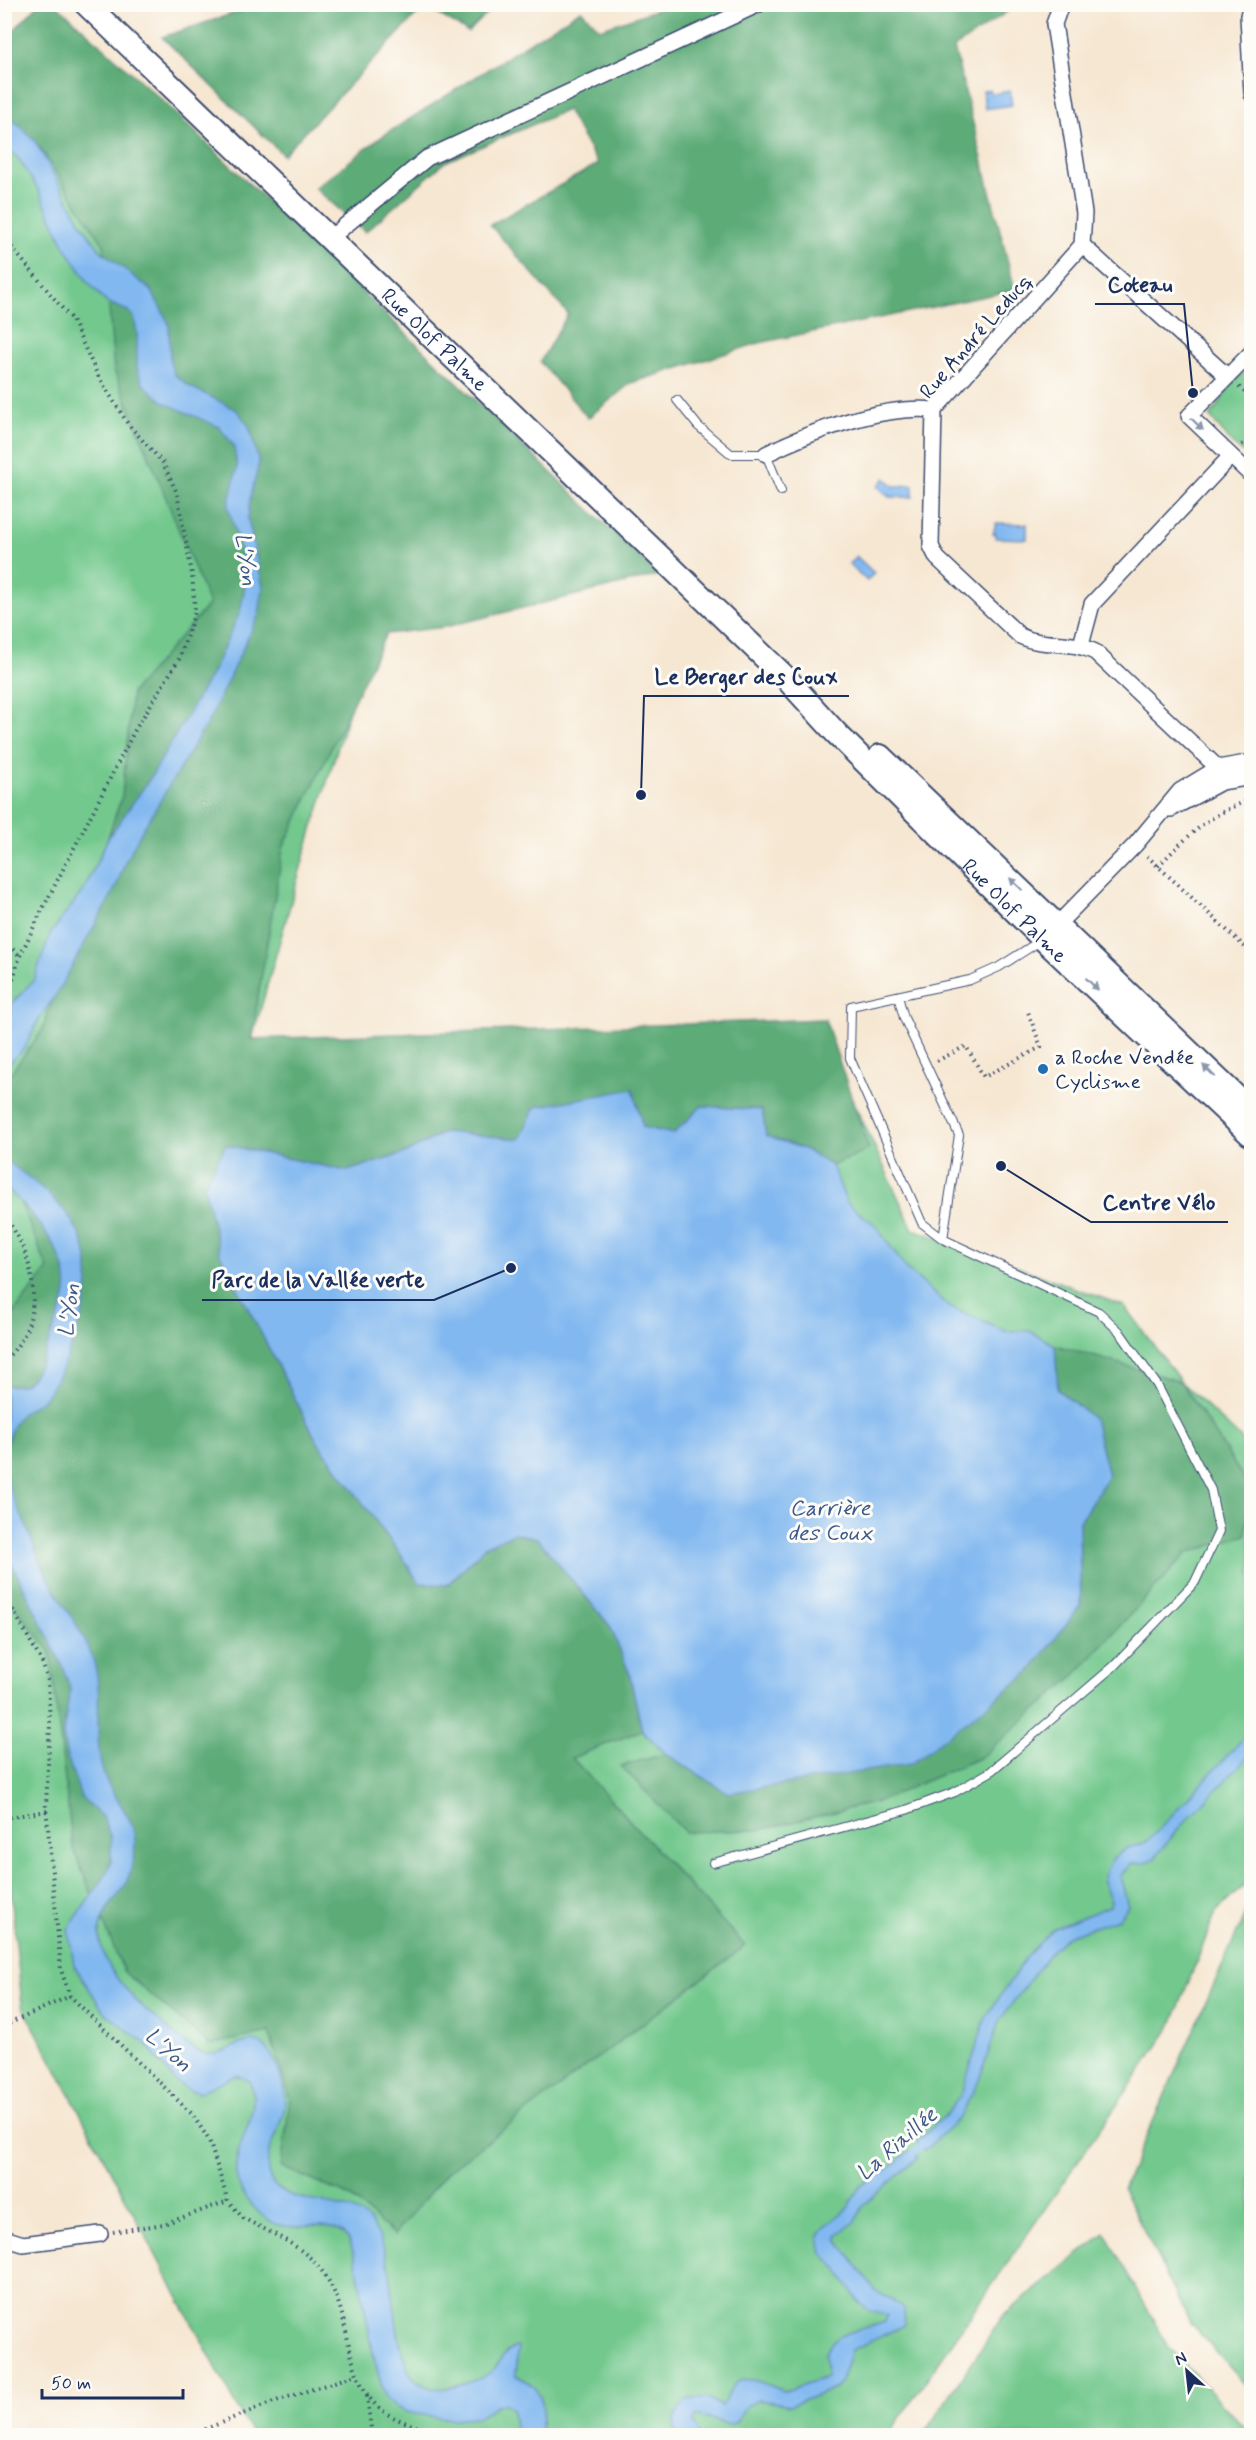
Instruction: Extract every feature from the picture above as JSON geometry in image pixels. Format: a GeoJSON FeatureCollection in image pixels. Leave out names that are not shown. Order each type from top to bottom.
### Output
{"type":"FeatureCollection","features":[{"type":"Feature","properties":{"kind":"main road","name":"Rue Olof Palme"},"geometry":{"type":"LineString","coordinates":[[86,4],[785,676],[847,725],[1251,1136]]}},
{"type":"Feature","properties":{"kind":"main road","name":"Rue Olof Palme"},"geometry":{"type":"LineString","coordinates":[[1051,932],[1251,1112]]}},
{"type":"Feature","properties":{"kind":"street"},"geometry":{"type":"LineString","coordinates":[[329,239],[427,158],[759,4]]}},
{"type":"Feature","properties":{"kind":"street"},"geometry":{"type":"LineString","coordinates":[[1061,4],[1054,24],[1084,213],[1082,245],[1227,376]]}},
{"type":"Feature","properties":{"kind":"street"},"geometry":{"type":"LineString","coordinates":[[1251,4],[1248,16],[1251,94]]}},
{"type":"Feature","properties":{"kind":"street","name":"Rue André Leducq"},"geometry":{"type":"LineString","coordinates":[[1081,645],[1032,643],[1020,636],[937,558],[930,539],[934,410],[1082,245]]}},
{"type":"Feature","properties":{"kind":"street"},"geometry":{"type":"LineString","coordinates":[[1251,352],[1189,416],[1251,476]]}},
{"type":"Feature","properties":{"kind":"street"},"geometry":{"type":"LineString","coordinates":[[766,454],[808,433],[909,408],[934,410]]}},
{"type":"Feature","properties":{"kind":"street"},"geometry":{"type":"LineString","coordinates":[[1231,456],[1092,604],[1081,645],[1095,652],[1220,775],[1251,777]]}},
{"type":"Feature","properties":{"kind":"street"},"geometry":{"type":"LineString","coordinates":[[1051,932],[1162,816],[1180,791],[1251,762]]}},
{"type":"Feature","properties":{"kind":"street"},"geometry":{"type":"LineString","coordinates":[[4,2238],[22,2244],[100,2234]]}},
{"type":"Feature","properties":{"kind":"lane"},"geometry":{"type":"LineString","coordinates":[[677,400],[698,426],[731,454],[766,454],[782,491]]}},
{"type":"Feature","properties":{"kind":"lane"},"geometry":{"type":"LineString","coordinates":[[713,1863],[906,1810],[955,1792],[990,1772],[1114,1666],[1195,1582],[1219,1531],[1211,1490],[1156,1385],[1119,1331],[1099,1312],[943,1239],[922,1223],[850,1058],[851,1006],[970,980],[999,967],[1051,932]]}},
{"type":"Feature","properties":{"kind":"lane"},"geometry":{"type":"LineString","coordinates":[[898,996],[904,1018],[959,1135],[943,1239]]}},
{"type":"Feature","properties":{"kind":"path"},"geometry":{"type":"LineString","coordinates":[[4,238],[72,320],[98,376],[128,424],[163,463],[177,493],[192,574],[195,612],[179,659],[135,730],[20,956],[12,982],[4,991]]}},
{"type":"Feature","properties":{"kind":"path"},"geometry":{"type":"LineString","coordinates":[[1158,866],[1197,827],[1222,810],[1251,799]]}},
{"type":"Feature","properties":{"kind":"path"},"geometry":{"type":"LineString","coordinates":[[1135,845],[1245,947],[1251,945]]}},
{"type":"Feature","properties":{"kind":"path"},"geometry":{"type":"LineString","coordinates":[[4,941],[20,956]]}},
{"type":"Feature","properties":{"kind":"path"},"geometry":{"type":"LineString","coordinates":[[927,1067],[966,1046],[984,1077],[1041,1047],[1028,1012]]}},
{"type":"Feature","properties":{"kind":"path"},"geometry":{"type":"LineString","coordinates":[[4,1216],[25,1250],[31,1271],[34,1298],[29,1327],[15,1351],[4,1360]]}},
{"type":"Feature","properties":{"kind":"path"},"geometry":{"type":"LineString","coordinates":[[4,1594],[42,1662],[48,1681],[50,1725],[47,1811],[61,1970],[70,1996],[192,2114],[209,2140],[228,2201],[243,2218],[302,2252],[322,2271],[342,2309],[356,2375],[368,2396],[392,2417],[445,2436]]}},
{"type":"Feature","properties":{"kind":"path"},"geometry":{"type":"LineString","coordinates":[[4,1818],[47,1811]]}},
{"type":"Feature","properties":{"kind":"path"},"geometry":{"type":"LineString","coordinates":[[4,2026],[70,1996]]}},
{"type":"Feature","properties":{"kind":"path"},"geometry":{"type":"LineString","coordinates":[[100,2234],[164,2224],[228,2201]]}},
{"type":"Feature","properties":{"kind":"path"},"geometry":{"type":"LineString","coordinates":[[188,2436],[273,2402],[356,2375]]}},
{"type":"Feature","properties":{"kind":"path"},"geometry":{"type":"LineString","coordinates":[[368,2396],[366,2404],[372,2436]]}},
{"type":"Feature","properties":{"kind":"green space"},"geometry":{"type":"Polygon","coordinates":[[[38,5],[57,5],[166,104],[658,575],[445,627],[386,634],[283,848],[251,1039],[825,1019],[869,1149],[832,1166],[804,1149],[766,1136],[762,1110],[702,1106],[673,1134],[643,1127],[633,1089],[520,1139],[445,1132],[406,1153],[347,1171],[226,1145],[220,1254],[317,1441],[419,1583],[448,1585],[486,1546],[514,1533],[537,1538],[610,1626],[629,1672],[642,1730],[572,1758],[745,1946],[447,2172],[394,2235],[349,2196],[281,2167],[290,2099],[269,2032],[210,2045],[124,1972],[73,1849],[50,1651],[5,1595],[5,1308],[12,1315],[48,1269],[5,1166],[4,1082],[42,1031],[122,796],[132,692],[209,604],[114,370],[104,245],[39,146],[5,126],[5,39],[38,5]]]}},
{"type":"Feature","properties":{"kind":"green space"},"geometry":{"type":"Polygon","coordinates":[[[259,5],[496,5],[468,32],[425,6],[283,155],[162,37],[259,5]]]}},
{"type":"Feature","properties":{"kind":"green space"},"geometry":{"type":"Polygon","coordinates":[[[670,5],[1017,5],[954,48],[1015,290],[759,343],[631,383],[588,418],[540,362],[568,314],[490,225],[598,164],[567,110],[445,162],[365,232],[315,188],[381,137],[581,10],[600,29],[670,5]]]}},
{"type":"Feature","properties":{"kind":"green space"},"geometry":{"type":"Polygon","coordinates":[[[4,52],[375,627],[305,853],[252,1039],[819,1028],[913,1229],[1124,1306],[1181,1382],[1251,1448],[1251,1879],[1216,1912],[1171,2027],[888,2435],[252,2435],[22,2005],[4,1822],[4,52]]]}},
{"type":"Feature","properties":{"kind":"green space"},"geometry":{"type":"Polygon","coordinates":[[[1251,366],[1251,458],[1235,447],[1210,417],[1233,382],[1251,366]]]}},
{"type":"Feature","properties":{"kind":"green space"},"geometry":{"type":"Polygon","coordinates":[[[1055,1345],[1181,1382],[1250,1488],[1246,1535],[1187,1553],[1072,1678],[981,1757],[877,1802],[759,1830],[685,1832],[621,1766],[666,1754],[728,1793],[1081,1605],[1079,1523],[1108,1476],[1094,1419],[1058,1390],[1055,1345]]]}},
{"type":"Feature","properties":{"kind":"green space"},"geometry":{"type":"Polygon","coordinates":[[[1251,1906],[1251,2391],[1191,2324],[1123,2189],[1247,1910],[1251,1906]]]}},
{"type":"Feature","properties":{"kind":"green space"},"geometry":{"type":"Polygon","coordinates":[[[1105,2233],[1168,2346],[1251,2435],[923,2435],[1003,2316],[1105,2233]]]}},
{"type":"Feature","properties":{"kind":"water"},"geometry":{"type":"Polygon","coordinates":[[[990,90],[992,94],[1010,91],[1012,105],[985,109],[983,91],[990,90]]]}},
{"type":"Feature","properties":{"kind":"water","name":"L'Yon"},"geometry":{"type":"Polygon","coordinates":[[[5,117],[18,124],[35,141],[81,223],[100,250],[151,290],[169,324],[170,363],[175,375],[189,386],[237,410],[249,426],[259,463],[248,519],[263,587],[259,614],[209,720],[140,834],[126,860],[116,887],[57,993],[39,1019],[25,1048],[5,1067],[5,1034],[12,1003],[34,980],[50,934],[85,888],[108,838],[151,777],[212,673],[240,612],[245,586],[242,556],[228,506],[237,468],[234,446],[219,427],[165,403],[143,384],[137,368],[137,333],[134,317],[128,311],[106,302],[88,282],[65,247],[38,189],[18,158],[5,147],[5,117]]]}},
{"type":"Feature","properties":{"kind":"water"},"geometry":{"type":"Polygon","coordinates":[[[885,478],[894,486],[913,485],[913,497],[889,497],[878,486],[885,478]]]}},
{"type":"Feature","properties":{"kind":"water"},"geometry":{"type":"Polygon","coordinates":[[[996,523],[1027,524],[1027,539],[996,538],[996,534],[993,534],[996,523]]]}},
{"type":"Feature","properties":{"kind":"water"},"geometry":{"type":"Polygon","coordinates":[[[856,556],[874,573],[867,581],[849,564],[856,556]]]}},
{"type":"Feature","properties":{"kind":"water","name":"Carrière des Coux"},"geometry":{"type":"Polygon","coordinates":[[[633,1089],[643,1127],[673,1134],[702,1106],[762,1110],[766,1136],[804,1149],[832,1166],[847,1203],[875,1225],[905,1267],[949,1307],[1005,1331],[1029,1331],[1055,1345],[1058,1390],[1094,1419],[1108,1476],[1079,1523],[1081,1605],[1029,1673],[911,1764],[728,1793],[666,1754],[642,1730],[629,1672],[610,1626],[537,1538],[514,1533],[486,1546],[447,1585],[419,1583],[317,1441],[220,1254],[204,1186],[226,1145],[347,1171],[406,1153],[445,1132],[520,1139],[535,1107],[633,1089]]]}},
{"type":"Feature","properties":{"kind":"water","name":"L'Yon"},"geometry":{"type":"Polygon","coordinates":[[[5,1160],[49,1195],[66,1213],[78,1231],[86,1252],[88,1275],[86,1301],[64,1365],[46,1396],[25,1411],[15,1422],[11,1429],[5,1460],[5,1386],[23,1385],[37,1370],[60,1315],[66,1291],[66,1277],[62,1263],[46,1234],[25,1207],[5,1187],[5,1160]]]}},
{"type":"Feature","properties":{"kind":"water","name":"L'Yon"},"geometry":{"type":"Polygon","coordinates":[[[5,1468],[12,1496],[43,1568],[79,1629],[93,1659],[98,1687],[98,1744],[103,1772],[128,1817],[135,1835],[134,1857],[127,1880],[102,1920],[100,1938],[105,1957],[130,1994],[165,2027],[196,2051],[215,2054],[248,2042],[256,2042],[264,2046],[278,2068],[285,2098],[283,2114],[271,2144],[268,2160],[269,2176],[276,2187],[303,2199],[353,2210],[367,2219],[377,2232],[388,2263],[403,2354],[409,2372],[419,2383],[428,2387],[443,2388],[470,2382],[492,2371],[509,2350],[518,2347],[516,2375],[527,2381],[541,2398],[543,2411],[541,2435],[516,2435],[513,2410],[506,2404],[498,2404],[477,2417],[451,2419],[410,2413],[395,2407],[386,2400],[375,2362],[355,2257],[349,2239],[342,2233],[326,2227],[292,2227],[275,2224],[260,2214],[241,2190],[236,2174],[236,2162],[253,2104],[253,2093],[249,2081],[236,2075],[199,2092],[188,2090],[175,2081],[146,2044],[104,2012],[74,1965],[68,1929],[106,1875],[111,1861],[111,1838],[103,1818],[81,1797],[66,1753],[63,1734],[70,1689],[63,1667],[5,1550],[5,1468]]]}},
{"type":"Feature","properties":{"kind":"water"},"geometry":{"type":"Polygon","coordinates":[[[1251,1730],[1251,1754],[1178,1829],[1155,1858],[1145,1863],[1131,1864],[1120,1876],[1128,1906],[1118,1919],[1067,1936],[1049,1954],[999,2021],[978,2083],[958,2119],[924,2151],[917,2142],[918,2140],[944,2117],[961,2095],[986,2017],[1027,1956],[1053,1929],[1110,1906],[1111,1901],[1103,1882],[1108,1866],[1115,1857],[1129,1847],[1148,1841],[1251,1730]]]}},
{"type":"Feature","properties":{"kind":"water"},"geometry":{"type":"Polygon","coordinates":[[[910,2150],[918,2157],[916,2160],[864,2205],[855,2222],[838,2234],[838,2240],[876,2292],[891,2299],[904,2310],[905,2325],[851,2350],[841,2381],[834,2389],[791,2405],[759,2400],[747,2405],[736,2422],[729,2425],[696,2415],[693,2423],[701,2435],[678,2435],[675,2426],[676,2416],[688,2399],[707,2399],[721,2406],[732,2387],[739,2381],[752,2380],[785,2391],[824,2378],[827,2375],[824,2355],[835,2340],[850,2332],[885,2322],[887,2315],[872,2312],[859,2303],[838,2270],[822,2253],[819,2236],[826,2226],[848,2208],[859,2187],[889,2168],[910,2150]]]}},
{"type":"Feature","properties":{"kind":"waterway","name":"La Riaillée"},"geometry":{"type":"LineString","coordinates":[[907,2159],[926,2141]]}},
{"type":"Feature","properties":{"kind":"place","name":"Coteau"},"geometry":{"type":"Point","coordinates":[1193,393]}},
{"type":"Feature","properties":{"kind":"place","name":"Le Berger des Coux"},"geometry":{"type":"Point","coordinates":[641,795]}},
{"type":"Feature","properties":{"kind":"place","name":"a Roche Vendée Cyclisme"},"geometry":{"type":"Point","coordinates":[1043,1069]}},
{"type":"Feature","properties":{"kind":"place","name":"Centre Vélo"},"geometry":{"type":"Point","coordinates":[1001,1166]}},
{"type":"Feature","properties":{"kind":"place","name":"Parc de la Vallée verte"},"geometry":{"type":"Point","coordinates":[511,1268]}}]}
